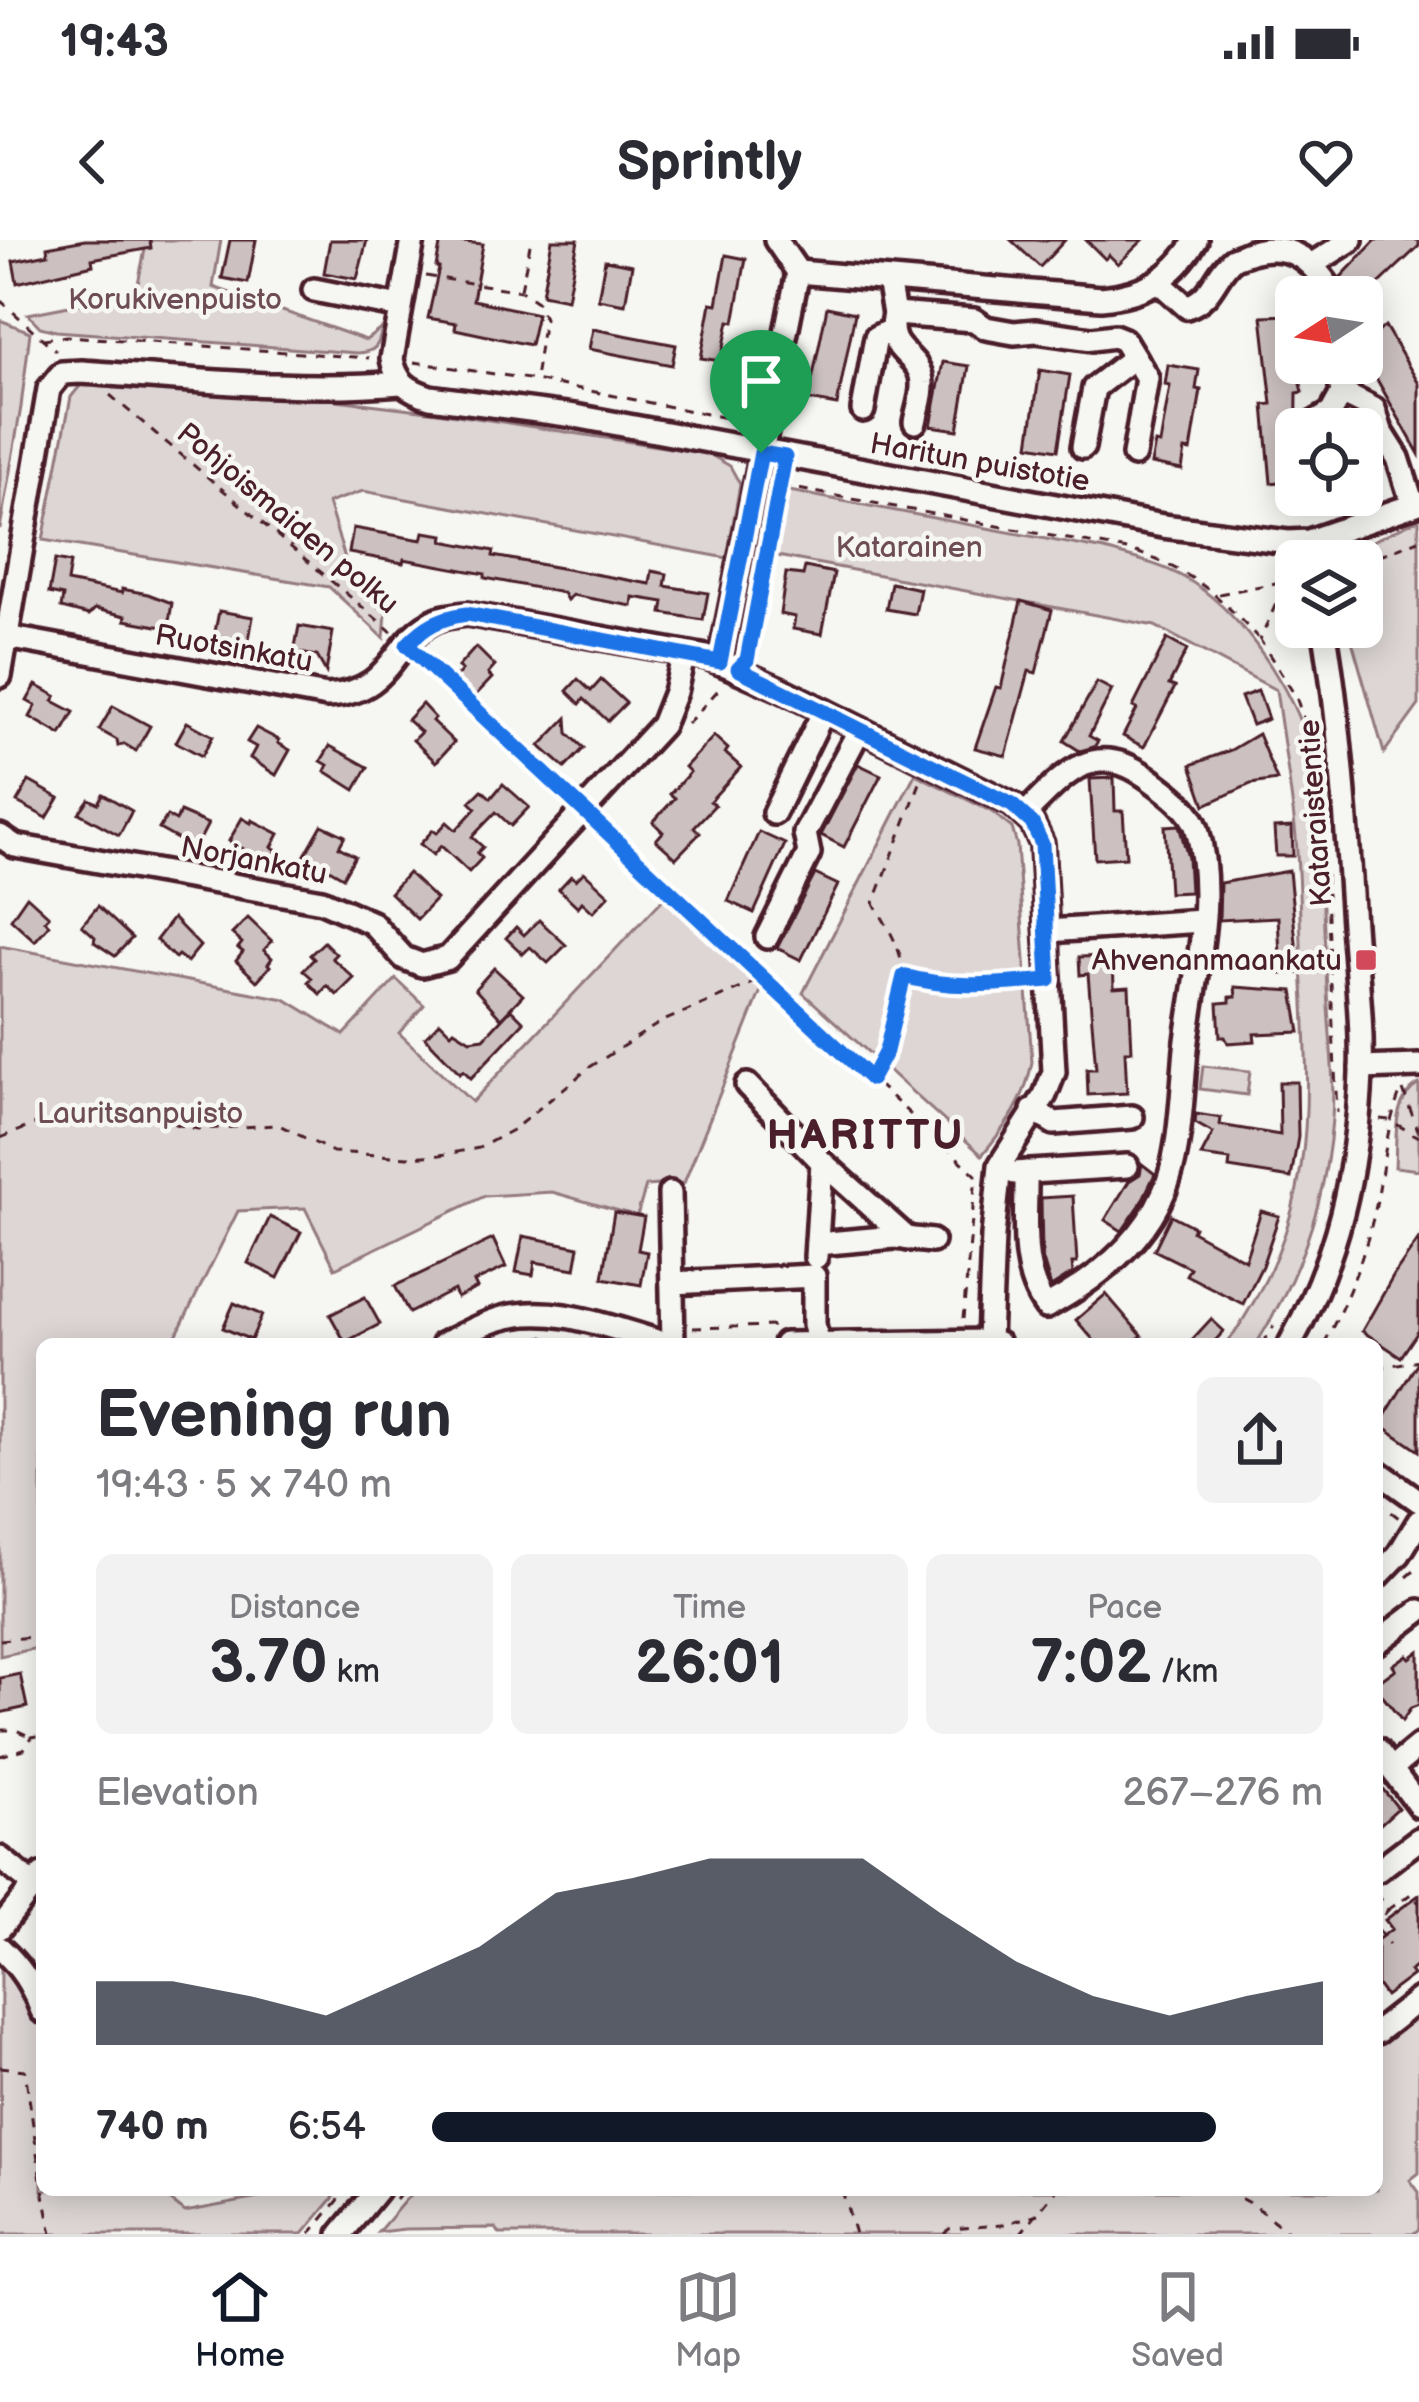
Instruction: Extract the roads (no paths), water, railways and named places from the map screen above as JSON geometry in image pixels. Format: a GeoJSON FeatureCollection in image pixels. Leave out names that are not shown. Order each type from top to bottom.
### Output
{"type":"FeatureCollection","features":[{"type":"Feature","properties":{"kind":"street"},"geometry":{"type":"LineString","coordinates":[[0,676],[50,389],[62,373],[358,387],[396,371],[400,307],[413,240]]}},
{"type":"Feature","properties":{"kind":"street"},"geometry":{"type":"LineString","coordinates":[[776,240],[798,272],[1101,298],[1160,283],[1196,240]]}},
{"type":"Feature","properties":{"kind":"street"},"geometry":{"type":"LineString","coordinates":[[1311,266],[1351,240]]}},
{"type":"Feature","properties":{"kind":"street"},"geometry":{"type":"LineString","coordinates":[[1160,283],[1187,307],[1202,302],[1234,258],[1264,248],[1288,249],[1319,276]]}},
{"type":"Feature","properties":{"kind":"street","name":"Norjankatu"},"geometry":{"type":"LineString","coordinates":[[0,836],[15,846],[322,901],[373,923],[404,958],[422,965],[448,958],[662,725],[675,692],[712,661],[798,272]]}},
{"type":"Feature","properties":{"kind":"street"},"geometry":{"type":"LineString","coordinates":[[888,280],[891,322],[923,382],[915,422]]}},
{"type":"Feature","properties":{"kind":"street"},"geometry":{"type":"LineString","coordinates":[[314,290],[400,307]]}},
{"type":"Feature","properties":{"kind":"street"},"geometry":{"type":"LineString","coordinates":[[863,410],[876,337],[891,322],[974,320],[986,328],[1014,333],[1036,331],[1092,339],[1114,336],[1124,340],[1147,378],[1134,455]]}},
{"type":"Feature","properties":{"kind":"street"},"geometry":{"type":"LineString","coordinates":[[1083,447],[1094,388],[1134,357]]}},
{"type":"Feature","properties":{"kind":"street","name":"Haritun puistotie"},"geometry":{"type":"LineString","coordinates":[[396,371],[410,390],[430,397],[575,416],[1162,526],[1275,540]]}},
{"type":"Feature","properties":{"kind":"street"},"geometry":{"type":"LineString","coordinates":[[1334,408],[1342,393],[1340,384]]}},
{"type":"Feature","properties":{"kind":"street"},"geometry":{"type":"LineString","coordinates":[[1342,393],[1374,409],[1416,504]]}},
{"type":"Feature","properties":{"kind":"street","name":"Haritun puistotie"},"geometry":{"type":"LineString","coordinates":[[1336,540],[1416,504]]}},
{"type":"Feature","properties":{"kind":"street","name":"Ruotsinkatu"},"geometry":{"type":"LineString","coordinates":[[7,637],[327,696],[352,694],[378,678],[422,628],[441,618],[467,614],[712,661],[824,711],[1024,815]]}},
{"type":"Feature","properties":{"kind":"street","name":"Kataraistentie"},"geometry":{"type":"LineString","coordinates":[[1293,1338],[1314,1299],[1342,1220],[1361,1068],[1345,794],[1328,648]]}},
{"type":"Feature","properties":{"kind":"street"},"geometry":{"type":"LineString","coordinates":[[774,813],[824,711]]}},
{"type":"Feature","properties":{"kind":"street"},"geometry":{"type":"LineString","coordinates":[[766,937],[809,853],[805,833],[860,729]]}},
{"type":"Feature","properties":{"kind":"street"},"geometry":{"type":"LineString","coordinates":[[994,1338],[993,1236],[1000,1165],[1045,1095],[1054,1072],[1042,844],[1024,815],[1062,780],[1090,761],[1107,758],[1133,767],[1172,797],[1196,824],[1204,871],[1202,922],[1177,1132],[1165,1192],[1149,1219],[1102,1274],[1046,1307],[1028,1269],[1026,1172]]}},
{"type":"Feature","properties":{"kind":"street"},"geometry":{"type":"LineString","coordinates":[[1047,931],[1202,922]]}},
{"type":"Feature","properties":{"kind":"street"},"geometry":{"type":"LineString","coordinates":[[1361,1068],[1408,1078]]}},
{"type":"Feature","properties":{"kind":"street"},"geometry":{"type":"LineString","coordinates":[[747,1085],[822,1162],[908,1239]]}},
{"type":"Feature","properties":{"kind":"street"},"geometry":{"type":"LineString","coordinates":[[1034,1110],[1054,1123],[1132,1117]]}},
{"type":"Feature","properties":{"kind":"street"},"geometry":{"type":"LineString","coordinates":[[818,1338],[814,1276],[822,1162]]}},
{"type":"Feature","properties":{"kind":"street"},"geometry":{"type":"LineString","coordinates":[[1000,1165],[1013,1173],[1127,1166]]}},
{"type":"Feature","properties":{"kind":"street"},"geometry":{"type":"LineString","coordinates":[[670,1193],[670,1338]]}},
{"type":"Feature","properties":{"kind":"street"},"geometry":{"type":"LineString","coordinates":[[817,1244],[895,1237],[932,1241]]}},
{"type":"Feature","properties":{"kind":"street"},"geometry":{"type":"LineString","coordinates":[[672,1283],[814,1276]]}},
{"type":"Feature","properties":{"kind":"street"},"geometry":{"type":"LineString","coordinates":[[456,1338],[497,1320],[560,1314],[648,1338]]}},
{"type":"Feature","properties":{"kind":"street"},"geometry":{"type":"LineString","coordinates":[[1383,1475],[1419,1501]]}},
{"type":"Feature","properties":{"kind":"street"},"geometry":{"type":"LineString","coordinates":[[1383,1570],[1419,1521]]}},
{"type":"Feature","properties":{"kind":"street"},"geometry":{"type":"LineString","coordinates":[[1383,1638],[1419,1611]]}},
{"type":"Feature","properties":{"kind":"street"},"geometry":{"type":"LineString","coordinates":[[1419,1746],[1384,1759],[1419,1806]]}},
{"type":"Feature","properties":{"kind":"street"},"geometry":{"type":"LineString","coordinates":[[1383,1866],[1419,1839]]}},
{"type":"Feature","properties":{"kind":"street"},"geometry":{"type":"LineString","coordinates":[[0,1858],[36,1879]]}},
{"type":"Feature","properties":{"kind":"street"},"geometry":{"type":"LineString","coordinates":[[0,1928],[36,1883]]}},
{"type":"Feature","properties":{"kind":"street"},"geometry":{"type":"LineString","coordinates":[[0,1948],[19,1966],[36,1996]]}},
{"type":"Feature","properties":{"kind":"street"},"geometry":{"type":"LineString","coordinates":[[1383,2027],[1419,1999]]}},
{"type":"Feature","properties":{"kind":"street"},"geometry":{"type":"LineString","coordinates":[[340,2234],[372,2196]]}},
{"type":"Feature","properties":{"kind":"place","name":"Ahvenanmaankatu"},"geometry":{"type":"Point","coordinates":[1366,960]}},
{"type":"Feature","properties":{"kind":"district","name":"HARITTU"},"geometry":{"type":"Point","coordinates":[866,1134]}},
{"type":"Feature","properties":{"kind":"park label","name":"Korukivenpuisto"},"geometry":{"type":"Point","coordinates":[175,299]}},
{"type":"Feature","properties":{"kind":"park label","name":"Katarainen"},"geometry":{"type":"Point","coordinates":[909,547]}},
{"type":"Feature","properties":{"kind":"park label","name":"Lauritsanpuisto"},"geometry":{"type":"Point","coordinates":[140,1113]}}]}
